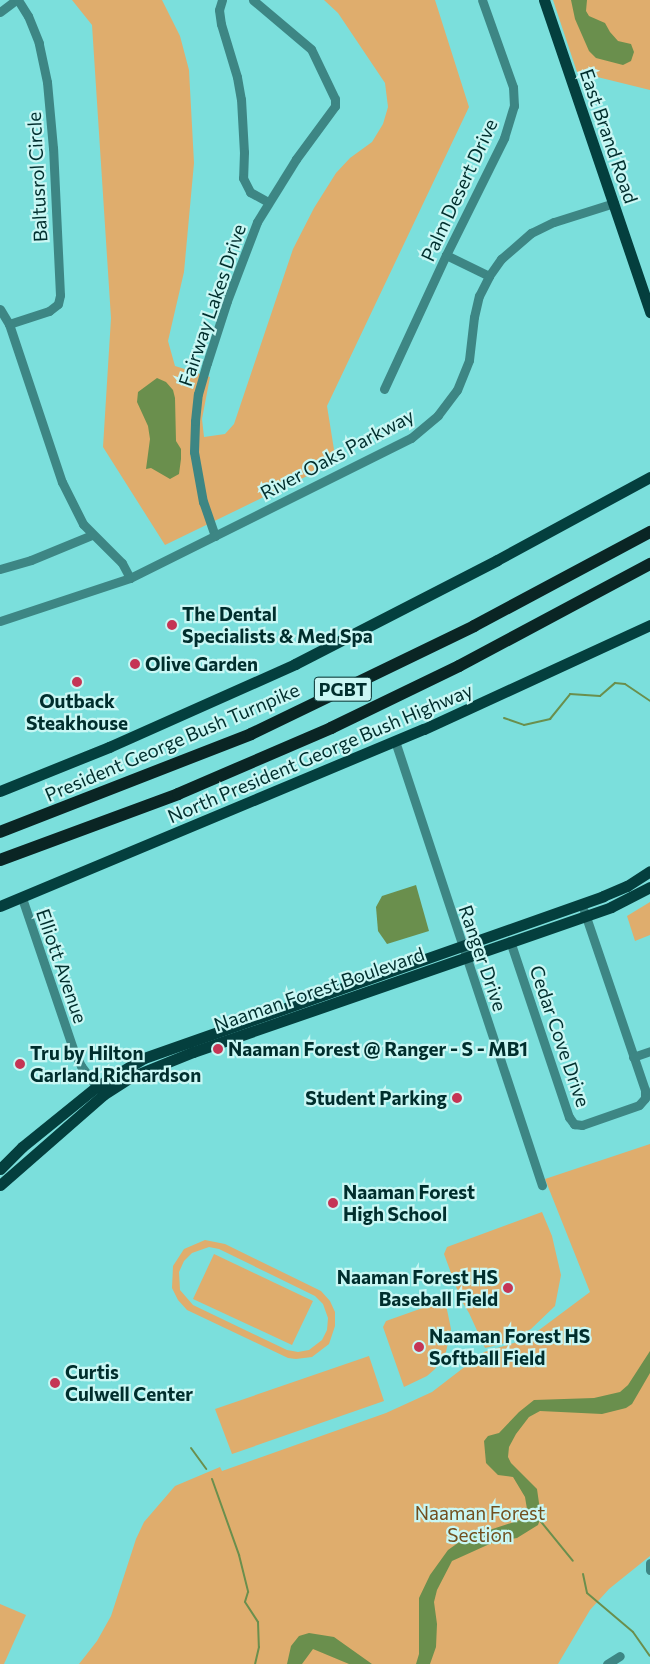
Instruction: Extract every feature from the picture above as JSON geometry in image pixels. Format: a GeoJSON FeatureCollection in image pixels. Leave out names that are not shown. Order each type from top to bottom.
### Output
{"type":"FeatureCollection","features":[{"type":"Feature","properties":{"kind":"highway","name":"President George Bush Turnpike"},"geometry":{"type":"LineString","coordinates":[[0,832],[251,734],[474,626],[650,532]]}},
{"type":"Feature","properties":{"kind":"highway","name":"PGBT"},"geometry":{"type":"LineString","coordinates":[[0,860],[178,794],[324,731],[459,666],[650,564]]}},
{"type":"Feature","properties":{"kind":"highway"},"geometry":{"type":"LineString","coordinates":[[0,823],[24,823]]}},
{"type":"Feature","properties":{"kind":"main road","name":"East Brand Road"},"geometry":{"type":"LineString","coordinates":[[544,0],[650,312]]}},
{"type":"Feature","properties":{"kind":"main road"},"geometry":{"type":"LineString","coordinates":[[1,787],[109,747],[295,664],[650,479]]}},
{"type":"Feature","properties":{"kind":"main road","name":"North President George Bush Highway"},"geometry":{"type":"LineString","coordinates":[[0,906],[395,741],[649,625]]}},
{"type":"Feature","properties":{"kind":"main road","name":"Naaman Forest Boulevard"},"geometry":{"type":"LineString","coordinates":[[0,1169],[22,1147],[144,1058],[194,1046],[464,951],[627,886],[650,871]]}},
{"type":"Feature","properties":{"kind":"main road","name":"Naaman Forest Boulevard"},"geometry":{"type":"LineString","coordinates":[[464,951],[510,941],[585,916],[611,907],[650,887]]}},
{"type":"Feature","properties":{"kind":"main road","name":"Naaman Forest Boulevard"},"geometry":{"type":"LineString","coordinates":[[0,1185],[100,1091]]}},
{"type":"Feature","properties":{"kind":"main road"},"geometry":{"type":"LineString","coordinates":[[17,1170],[22,1147]]}},
{"type":"Feature","properties":{"kind":"street"},"geometry":{"type":"LineString","coordinates":[[0,12],[17,0]]}},
{"type":"Feature","properties":{"kind":"street","name":"Baltusrol Circle"},"geometry":{"type":"LineString","coordinates":[[9,324],[49,311],[58,304],[60,295],[53,148],[47,82],[38,43],[28,16],[17,0]]}},
{"type":"Feature","properties":{"kind":"street"},"geometry":{"type":"LineString","coordinates":[[222,0],[219,10],[221,24],[237,77],[241,99],[244,152],[243,178],[250,192],[268,202]]}},
{"type":"Feature","properties":{"kind":"street","name":"Fairway Lakes Drive"},"geometry":{"type":"LineString","coordinates":[[214,536],[203,502],[194,452],[194,421],[198,394],[226,302],[251,237],[268,202],[296,159],[336,106],[335,99],[311,49],[253,0]]}},
{"type":"Feature","properties":{"kind":"street","name":"Palm Desert Drive"},"geometry":{"type":"LineString","coordinates":[[384,388],[446,255],[504,138],[514,106],[513,87],[482,0]]}},
{"type":"Feature","properties":{"kind":"street","name":"River Oaks Parkway"},"geometry":{"type":"LineString","coordinates":[[0,621],[130,578],[411,438],[425,428],[449,401],[464,375],[473,338],[474,317],[489,276],[501,259],[531,232],[554,222],[614,203]]}},
{"type":"Feature","properties":{"kind":"street"},"geometry":{"type":"LineString","coordinates":[[446,255],[489,276]]}},
{"type":"Feature","properties":{"kind":"street"},"geometry":{"type":"LineString","coordinates":[[0,308],[9,324],[62,482],[83,524],[122,563],[130,578]]}},
{"type":"Feature","properties":{"kind":"street"},"geometry":{"type":"LineString","coordinates":[[0,569],[31,560],[92,535]]}},
{"type":"Feature","properties":{"kind":"street","name":"Ranger Drive"},"geometry":{"type":"LineString","coordinates":[[395,741],[542,1185]]}},
{"type":"Feature","properties":{"kind":"street","name":"Elliott Avenue"},"geometry":{"type":"LineString","coordinates":[[22,898],[74,1052],[80,1066],[100,1091]]}},
{"type":"Feature","properties":{"kind":"street"},"geometry":{"type":"LineString","coordinates":[[581,904],[633,1057],[650,1051]]}},
{"type":"Feature","properties":{"kind":"street","name":"Cedar Cove Drive"},"geometry":{"type":"LineString","coordinates":[[510,941],[569,1116],[574,1124],[582,1125],[639,1105],[646,1098],[633,1057]]}},
{"type":"Feature","properties":{"kind":"street"},"geometry":{"type":"LineString","coordinates":[[607,1664],[620,1656]]}},
{"type":"Feature","properties":{"kind":"green space"},"geometry":{"type":"Polygon","coordinates":[[[72,0],[162,0],[180,36],[189,70],[194,163],[184,272],[168,341],[175,366],[210,377],[202,419],[204,437],[225,434],[234,424],[293,249],[314,208],[336,173],[350,158],[372,142],[383,124],[388,107],[385,83],[338,13],[324,0],[435,0],[469,107],[327,406],[336,462],[165,545],[103,447],[111,318],[92,25],[72,0]]]}},
{"type":"Feature","properties":{"kind":"green space"},"geometry":{"type":"Polygon","coordinates":[[[553,0],[650,0],[650,90],[577,72],[553,0]]]}},
{"type":"Feature","properties":{"kind":"green space"},"geometry":{"type":"Polygon","coordinates":[[[650,902],[650,935],[635,941],[627,916],[650,902]]]}},
{"type":"Feature","properties":{"kind":"green space","name":"Naaman Forest Section"},"geometry":{"type":"Polygon","coordinates":[[[650,1144],[650,1556],[609,1589],[590,1610],[558,1664],[79,1664],[97,1641],[111,1616],[136,1539],[144,1522],[175,1486],[220,1467],[222,1471],[386,1413],[432,1392],[484,1352],[527,1339],[590,1292],[545,1179],[650,1144]]]}},
{"type":"Feature","properties":{"kind":"green space","name":"Naaman Forest HS Baseball Field"},"geometry":{"type":"Polygon","coordinates":[[[542,1212],[552,1236],[561,1275],[555,1306],[531,1329],[505,1343],[485,1348],[461,1300],[444,1254],[447,1247],[542,1212]]]}},
{"type":"Feature","properties":{"kind":"green space"},"geometry":{"type":"Polygon","coordinates":[[[205,1240],[225,1244],[321,1291],[330,1301],[335,1312],[335,1326],[329,1344],[312,1357],[288,1358],[187,1310],[178,1300],[172,1288],[173,1266],[184,1249],[205,1240]],[[209,1247],[192,1253],[184,1261],[179,1272],[180,1290],[193,1305],[287,1350],[298,1352],[309,1350],[322,1340],[327,1330],[328,1318],[323,1304],[315,1296],[219,1249],[209,1247]]]}},
{"type":"Feature","properties":{"kind":"green space"},"geometry":{"type":"Polygon","coordinates":[[[214,1254],[313,1301],[292,1345],[193,1299],[214,1254]]]}},
{"type":"Feature","properties":{"kind":"green space","name":"Naaman Forest HS Softball Field"},"geometry":{"type":"Polygon","coordinates":[[[445,1300],[451,1329],[446,1352],[435,1369],[427,1376],[404,1387],[383,1327],[386,1321],[445,1300]]]}},
{"type":"Feature","properties":{"kind":"green space"},"geometry":{"type":"Polygon","coordinates":[[[369,1356],[384,1401],[232,1454],[215,1409],[369,1356]]]}},
{"type":"Feature","properties":{"kind":"green space"},"geometry":{"type":"Polygon","coordinates":[[[0,1604],[26,1615],[4,1664],[0,1664],[0,1604]]]}},
{"type":"Feature","properties":{"kind":"shaded area"},"geometry":{"type":"Polygon","coordinates":[[[571,0],[587,0],[586,11],[589,16],[605,23],[618,41],[631,44],[634,52],[631,61],[623,65],[596,58],[589,51],[575,19],[571,0]]]}},
{"type":"Feature","properties":{"kind":"shaded area"},"geometry":{"type":"Polygon","coordinates":[[[157,378],[166,382],[173,390],[175,398],[176,441],[181,449],[181,459],[179,474],[170,479],[151,468],[146,469],[150,439],[148,426],[137,402],[138,392],[157,378]]]}},
{"type":"Feature","properties":{"kind":"shaded area"},"geometry":{"type":"Polygon","coordinates":[[[416,885],[429,931],[387,944],[378,931],[376,907],[382,896],[416,885]]]}},
{"type":"Feature","properties":{"kind":"shaded area"},"geometry":{"type":"Polygon","coordinates":[[[650,1351],[650,1373],[632,1404],[626,1408],[602,1414],[540,1411],[529,1417],[516,1434],[509,1447],[508,1457],[511,1463],[537,1489],[541,1517],[538,1525],[517,1538],[494,1542],[452,1561],[437,1590],[434,1602],[437,1624],[436,1647],[430,1664],[416,1664],[419,1654],[419,1598],[430,1575],[448,1550],[465,1538],[520,1520],[527,1509],[525,1497],[513,1477],[498,1475],[486,1463],[484,1441],[488,1436],[499,1433],[519,1412],[534,1400],[594,1398],[620,1392],[628,1385],[650,1351]]]}},
{"type":"Feature","properties":{"kind":"shaded area"},"geometry":{"type":"Polygon","coordinates":[[[309,1633],[334,1637],[372,1664],[349,1664],[313,1649],[302,1664],[287,1664],[291,1646],[299,1636],[309,1633]]]}},
{"type":"Feature","properties":{"kind":"waterway"},"geometry":{"type":"LineString","coordinates":[[504,718],[524,725],[550,719],[570,694],[600,696],[615,683],[625,684],[650,701]]}},
{"type":"Feature","properties":{"kind":"waterway"},"geometry":{"type":"LineString","coordinates":[[191,1448],[206,1469]]}},
{"type":"Feature","properties":{"kind":"waterway"},"geometry":{"type":"LineString","coordinates":[[212,1479],[239,1555],[248,1592],[245,1602],[258,1622],[259,1647],[255,1664]]}},
{"type":"Feature","properties":{"kind":"waterway"},"geometry":{"type":"LineString","coordinates":[[538,1518],[573,1561]]}},
{"type":"Feature","properties":{"kind":"waterway"},"geometry":{"type":"LineString","coordinates":[[583,1574],[587,1593],[633,1632],[650,1656]]}},
{"type":"Feature","properties":{"kind":"place","name":"The Dental Specialists & Med Spa"},"geometry":{"type":"Point","coordinates":[172,625]}},
{"type":"Feature","properties":{"kind":"place","name":"Olive Garden"},"geometry":{"type":"Point","coordinates":[135,664]}},
{"type":"Feature","properties":{"kind":"place","name":"Outback Steakhouse"},"geometry":{"type":"Point","coordinates":[77,682]}},
{"type":"Feature","properties":{"kind":"place","name":"Naaman Forest @ Ranger - S - MB1"},"geometry":{"type":"Point","coordinates":[218,1049]}},
{"type":"Feature","properties":{"kind":"place","name":"Tru by Hilton Garland Richardson"},"geometry":{"type":"Point","coordinates":[20,1064]}},
{"type":"Feature","properties":{"kind":"place","name":"Student Parking"},"geometry":{"type":"Point","coordinates":[457,1098]}},
{"type":"Feature","properties":{"kind":"place","name":"Naaman Forest High School"},"geometry":{"type":"Point","coordinates":[333,1203]}},
{"type":"Feature","properties":{"kind":"place","name":"Naaman Forest HS Baseball Field"},"geometry":{"type":"Point","coordinates":[508,1288]}},
{"type":"Feature","properties":{"kind":"place","name":"Naaman Forest HS Softball Field"},"geometry":{"type":"Point","coordinates":[419,1347]}},
{"type":"Feature","properties":{"kind":"place","name":"Curtis Culwell Center"},"geometry":{"type":"Point","coordinates":[55,1383]}}]}
